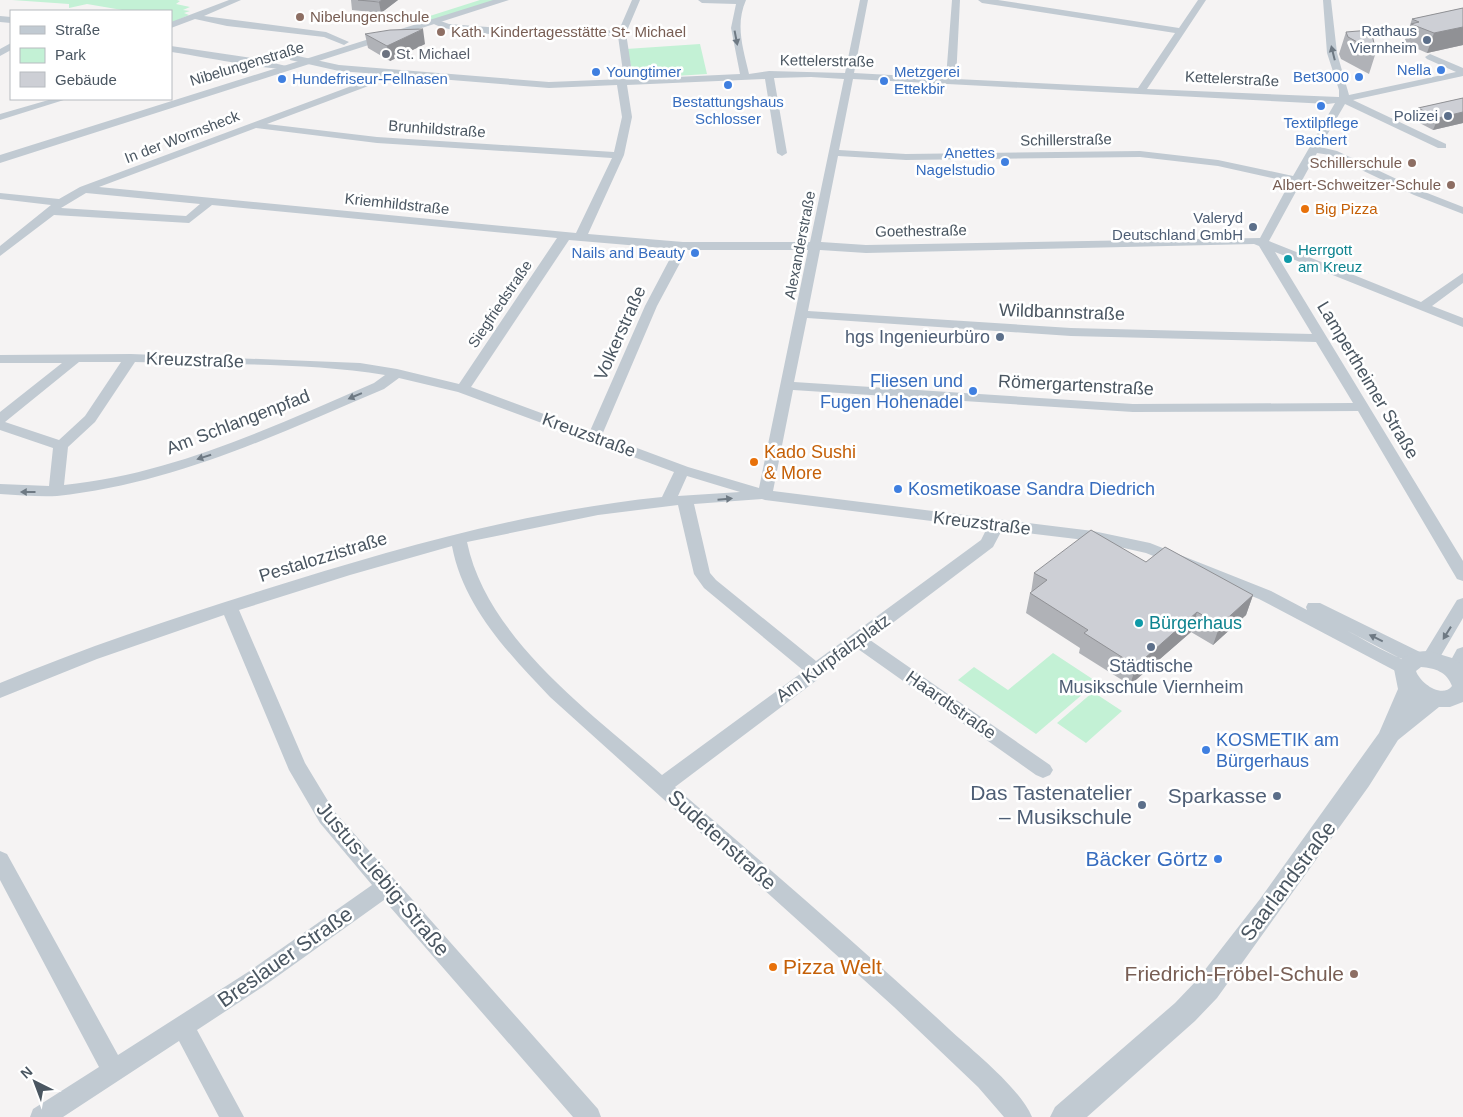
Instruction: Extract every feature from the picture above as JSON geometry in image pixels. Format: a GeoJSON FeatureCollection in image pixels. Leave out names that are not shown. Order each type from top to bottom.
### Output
{"type":"FeatureCollection","features":[{"type":"Feature","properties":{"kind":"street"},"geometry":{"type":"LineString","coordinates":[[172,25],[237,0]]}},
{"type":"Feature","properties":{"kind":"street"},"geometry":{"type":"LineString","coordinates":[[172,99],[312,57],[344,42],[477,0]]}},
{"type":"Feature","properties":{"kind":"street","name":"Nibelungenstraße"},"geometry":{"type":"LineString","coordinates":[[312,57],[504,0]]}},
{"type":"Feature","properties":{"kind":"street"},"geometry":{"type":"LineString","coordinates":[[580,238],[619,155],[627,117],[622,33],[636,0]]}},
{"type":"Feature","properties":{"kind":"street"},"geometry":{"type":"LineString","coordinates":[[702,0],[741,1],[735,17],[735,32],[745,76]]}},
{"type":"Feature","properties":{"kind":"street","name":"Alexanderstraße"},"geometry":{"type":"LineString","coordinates":[[765,495],[803,314],[864,0]]}},
{"type":"Feature","properties":{"kind":"street"},"geometry":{"type":"LineString","coordinates":[[951,80],[956,0]]}},
{"type":"Feature","properties":{"kind":"street"},"geometry":{"type":"LineString","coordinates":[[982,0],[1180,31]]}},
{"type":"Feature","properties":{"kind":"street"},"geometry":{"type":"LineString","coordinates":[[1142,90],[1202,0]]}},
{"type":"Feature","properties":{"kind":"street"},"geometry":{"type":"LineString","coordinates":[[1263,242],[1335,110],[1344,100],[1344,90],[1332,53],[1334,34],[1327,0]]}},
{"type":"Feature","properties":{"kind":"street"},"geometry":{"type":"LineString","coordinates":[[194,16],[227,23],[326,35],[344,42]]}},
{"type":"Feature","properties":{"kind":"street"},"geometry":{"type":"LineString","coordinates":[[435,22],[447,27],[538,34],[622,33]]}},
{"type":"Feature","properties":{"kind":"street"},"geometry":{"type":"LineString","coordinates":[[172,49],[252,61],[265,71]]}},
{"type":"Feature","properties":{"kind":"street","name":"Kettelerstraße"},"geometry":{"type":"LineString","coordinates":[[312,57],[334,67],[539,85],[769,74],[849,75],[1344,100],[1463,72]]}},
{"type":"Feature","properties":{"kind":"street","name":"Kettelerstraße"},"geometry":{"type":"LineString","coordinates":[[1430,57],[1463,72]]}},
{"type":"Feature","properties":{"kind":"street","name":"Nibelungenstraße"},"geometry":{"type":"LineString","coordinates":[[0,159],[265,71]]}},
{"type":"Feature","properties":{"kind":"street","name":"In der Wormsheck"},"geometry":{"type":"LineString","coordinates":[[0,252],[50,211],[84,189],[376,80],[387,72]]}},
{"type":"Feature","properties":{"kind":"street"},"geometry":{"type":"LineString","coordinates":[[769,74],[782,153]]}},
{"type":"Feature","properties":{"kind":"street"},"geometry":{"type":"LineString","coordinates":[[0,117],[59,100]]}},
{"type":"Feature","properties":{"kind":"street"},"geometry":{"type":"LineString","coordinates":[[0,152],[168,100]]}},
{"type":"Feature","properties":{"kind":"street","name":"Kettelerstraße"},"geometry":{"type":"LineString","coordinates":[[1344,100],[1442,146]]}},
{"type":"Feature","properties":{"kind":"street"},"geometry":{"type":"LineString","coordinates":[[0,106],[11,114]]}},
{"type":"Feature","properties":{"kind":"street","name":"Brunhildstraße"},"geometry":{"type":"LineString","coordinates":[[253,126],[377,140],[619,155]]}},
{"type":"Feature","properties":{"kind":"street"},"geometry":{"type":"LineString","coordinates":[[1314,148],[1333,153],[1418,193],[1463,211]]}},
{"type":"Feature","properties":{"kind":"street","name":"Schillerstraße"},"geometry":{"type":"LineString","coordinates":[[834,153],[906,157],[1140,154],[1218,163],[1296,180]]}},
{"type":"Feature","properties":{"kind":"street","name":"Kriemhildstraße"},"geometry":{"type":"LineString","coordinates":[[84,189],[580,238]]}},
{"type":"Feature","properties":{"kind":"street"},"geometry":{"type":"LineString","coordinates":[[0,196],[61,203]]}},
{"type":"Feature","properties":{"kind":"street"},"geometry":{"type":"LineString","coordinates":[[50,211],[190,220],[210,201]]}},
{"type":"Feature","properties":{"kind":"street","name":"Siegfriedstraße"},"geometry":{"type":"LineString","coordinates":[[463,389],[565,236]]}},
{"type":"Feature","properties":{"kind":"street","name":"Goethestraße"},"geometry":{"type":"LineString","coordinates":[[580,238],[683,246],[816,246],[866,249],[1255,240],[1463,323]]}},
{"type":"Feature","properties":{"kind":"street","name":"Lampertheimer Straße"},"geometry":{"type":"LineString","coordinates":[[1263,242],[1463,575]]}},
{"type":"Feature","properties":{"kind":"street","name":"Volkerstraße"},"geometry":{"type":"LineString","coordinates":[[594,437],[651,306],[683,246]]}},
{"type":"Feature","properties":{"kind":"street"},"geometry":{"type":"LineString","coordinates":[[1422,307],[1463,276]]}},
{"type":"Feature","properties":{"kind":"street","name":"Wildbannstraße"},"geometry":{"type":"LineString","coordinates":[[803,314],[1071,332],[1321,338]]}},
{"type":"Feature","properties":{"kind":"street"},"geometry":{"type":"LineString","coordinates":[[0,419],[75,358]]}},
{"type":"Feature","properties":{"kind":"street"},"geometry":{"type":"LineString","coordinates":[[56,492],[62,446],[90,420],[131,358]]}},
{"type":"Feature","properties":{"kind":"street","name":"Kreuzstraße"},"geometry":{"type":"LineString","coordinates":[[0,359],[131,358],[327,364],[397,373],[463,389],[683,470],[765,495],[1093,536],[1150,548],[1174,556],[1265,595],[1416,667]]}},
{"type":"Feature","properties":{"kind":"street","name":"Am Schlangenpfad"},"geometry":{"type":"LineString","coordinates":[[0,489],[56,492],[147,474],[225,450],[379,386],[397,373]]}},
{"type":"Feature","properties":{"kind":"street","name":"Römergartenstraße"},"geometry":{"type":"LineString","coordinates":[[788,386],[918,396],[1133,408],[1362,408]]}},
{"type":"Feature","properties":{"kind":"street"},"geometry":{"type":"LineString","coordinates":[[0,425],[62,446]]}},
{"type":"Feature","properties":{"kind":"street"},"geometry":{"type":"LineString","coordinates":[[683,470],[673,487],[676,502],[702,574],[710,584],[816,671]]}},
{"type":"Feature","properties":{"kind":"street"},"geometry":{"type":"LineString","coordinates":[[676,502],[702,487],[709,478]]}},
{"type":"Feature","properties":{"kind":"street","name":"Pestalozzistraße"},"geometry":{"type":"LineString","coordinates":[[0,690],[144,633],[344,569],[458,538],[571,516],[676,502],[765,495]]}},
{"type":"Feature","properties":{"kind":"street","name":"Am Kurpfalzplatz"},"geometry":{"type":"LineString","coordinates":[[662,786],[987,543],[997,524]]}},
{"type":"Feature","properties":{"kind":"street","name":"Sudetenstraße"},"geometry":{"type":"LineString","coordinates":[[458,538],[468,574],[493,620],[523,658],[556,692],[902,1000],[992,1086],[1020,1117]]}},
{"type":"Feature","properties":{"kind":"street"},"geometry":{"type":"LineString","coordinates":[[1416,667],[1443,663],[1458,684],[1417,690],[1416,667],[1463,604]]}},
{"type":"Feature","properties":{"kind":"street","name":"Justus-Liebig-Straße"},"geometry":{"type":"LineString","coordinates":[[229,607],[296,765],[327,817],[386,887],[589,1117]]}},
{"type":"Feature","properties":{"kind":"street","name":"Haardtstraße"},"geometry":{"type":"LineString","coordinates":[[858,640],[1043,770]]}},
{"type":"Feature","properties":{"kind":"street","name":"Saarlandstraße"},"geometry":{"type":"LineString","coordinates":[[1065,1117],[1185,1012],[1207,989],[1337,816],[1389,736],[1416,667]]}},
{"type":"Feature","properties":{"kind":"street","name":"Saarlandstraße"},"geometry":{"type":"LineString","coordinates":[[1389,736],[1458,684]]}},
{"type":"Feature","properties":{"kind":"street"},"geometry":{"type":"LineString","coordinates":[[0,860],[114,1071]]}},
{"type":"Feature","properties":{"kind":"street","name":"Breslauer Straße"},"geometry":{"type":"LineString","coordinates":[[42,1117],[256,979],[386,887]]}},
{"type":"Feature","properties":{"kind":"street"},"geometry":{"type":"LineString","coordinates":[[183,1026],[232,1117]]}},
{"type":"Feature","properties":{"kind":"green space"},"geometry":{"type":"Polygon","coordinates":[[[12,0],[177,0],[180,1],[176,4],[190,7],[183,10],[190,11],[184,13],[189,15],[172,23],[172,10],[122,10],[87,4],[69,8],[69,4],[12,0]]]}},
{"type":"Feature","properties":{"kind":"green space"},"geometry":{"type":"Polygon","coordinates":[[[480,0],[501,0],[420,25],[411,22],[480,0]]]}},
{"type":"Feature","properties":{"kind":"green space"},"geometry":{"type":"Polygon","coordinates":[[[700,44],[707,74],[643,78],[634,75],[626,49],[700,44]]]}},
{"type":"Feature","properties":{"kind":"green space"},"geometry":{"type":"Polygon","coordinates":[[[1053,653],[1097,682],[1036,734],[958,680],[974,667],[1008,690],[1053,653]]]}},
{"type":"Feature","properties":{"kind":"green space"},"geometry":{"type":"Polygon","coordinates":[[[1093,692],[1122,711],[1086,743],[1057,723],[1093,692]]]}},
{"type":"Feature","properties":{"kind":"building"},"geometry":{"type":"Polygon","coordinates":[[[358,0],[382,0],[379,2],[358,0]]]}},
{"type":"Feature","properties":{"kind":"building"},"geometry":{"type":"Polygon","coordinates":[[[1463,8],[1463,27],[1434,33],[1411,24],[1419,22],[1412,19],[1463,8]]]}},
{"type":"Feature","properties":{"kind":"building"},"geometry":{"type":"Polygon","coordinates":[[[423,29],[387,46],[365,34],[390,30],[423,29]]]}},
{"type":"Feature","properties":{"kind":"building"},"geometry":{"type":"Polygon","coordinates":[[[1371,30],[1376,52],[1348,37],[1346,32],[1371,30]]]}},
{"type":"Feature","properties":{"kind":"building"},"geometry":{"type":"Polygon","coordinates":[[[1463,98],[1463,112],[1438,118],[1418,108],[1463,98]]]}},
{"type":"Feature","properties":{"kind":"building","name":"Bürgerhaus"},"geometry":{"type":"Polygon","coordinates":[[[1091,530],[1146,562],[1165,547],[1253,595],[1220,625],[1197,612],[1136,666],[1084,633],[1088,630],[1030,593],[1047,580],[1034,573],[1091,530]]]}},
{"type":"Feature","properties":{"kind":"place","name":"Nibelungenschule"},"geometry":{"type":"Point","coordinates":[300,17]}},
{"type":"Feature","properties":{"kind":"place","name":"Kath. Kindertagesstätte St- Michael"},"geometry":{"type":"Point","coordinates":[441,32]}},
{"type":"Feature","properties":{"kind":"place","name":"Rathaus Viernheim"},"geometry":{"type":"Point","coordinates":[1427,40]}},
{"type":"Feature","properties":{"kind":"place","name":"St. Michael"},"geometry":{"type":"Point","coordinates":[386,54]}},
{"type":"Feature","properties":{"kind":"place","name":"Nella"},"geometry":{"type":"Point","coordinates":[1441,70]}},
{"type":"Feature","properties":{"kind":"place","name":"Youngtimer"},"geometry":{"type":"Point","coordinates":[596,72]}},
{"type":"Feature","properties":{"kind":"place","name":"Bet3000"},"geometry":{"type":"Point","coordinates":[1359,77]}},
{"type":"Feature","properties":{"kind":"place","name":"Hundefriseur-Fellnasen"},"geometry":{"type":"Point","coordinates":[282,79]}},
{"type":"Feature","properties":{"kind":"place","name":"Metzgerei Ettekbir"},"geometry":{"type":"Point","coordinates":[884,81]}},
{"type":"Feature","properties":{"kind":"place","name":"Bestattungshaus Schlosser"},"geometry":{"type":"Point","coordinates":[728,85]}},
{"type":"Feature","properties":{"kind":"place","name":"Textilpflege Bachert"},"geometry":{"type":"Point","coordinates":[1321,106]}},
{"type":"Feature","properties":{"kind":"place","name":"Polizei"},"geometry":{"type":"Point","coordinates":[1448,116]}},
{"type":"Feature","properties":{"kind":"place","name":"Anettes Nagelstudio"},"geometry":{"type":"Point","coordinates":[1005,162]}},
{"type":"Feature","properties":{"kind":"place","name":"Schillerschule"},"geometry":{"type":"Point","coordinates":[1412,163]}},
{"type":"Feature","properties":{"kind":"place","name":"Albert-Schweitzer-Schule"},"geometry":{"type":"Point","coordinates":[1451,185]}},
{"type":"Feature","properties":{"kind":"place","name":"Big Pizza"},"geometry":{"type":"Point","coordinates":[1305,209]}},
{"type":"Feature","properties":{"kind":"place","name":"Valeryd Deutschland GmbH"},"geometry":{"type":"Point","coordinates":[1253,227]}},
{"type":"Feature","properties":{"kind":"place","name":"Nails and Beauty"},"geometry":{"type":"Point","coordinates":[695,253]}},
{"type":"Feature","properties":{"kind":"place","name":"Herrgott am Kreuz"},"geometry":{"type":"Point","coordinates":[1288,259]}},
{"type":"Feature","properties":{"kind":"place","name":"hgs Ingenieurbüro"},"geometry":{"type":"Point","coordinates":[1000,337]}},
{"type":"Feature","properties":{"kind":"place","name":"Fliesen und Fugen Hohenadel"},"geometry":{"type":"Point","coordinates":[973,391]}},
{"type":"Feature","properties":{"kind":"place","name":"Kado Sushi & More"},"geometry":{"type":"Point","coordinates":[754,462]}},
{"type":"Feature","properties":{"kind":"place","name":"Kosmetikoase Sandra Diedrich"},"geometry":{"type":"Point","coordinates":[898,489]}},
{"type":"Feature","properties":{"kind":"place","name":"Bürgerhaus"},"geometry":{"type":"Point","coordinates":[1139,623]}},
{"type":"Feature","properties":{"kind":"place","name":"Städtische Musikschule Viernheim"},"geometry":{"type":"Point","coordinates":[1151,647]}},
{"type":"Feature","properties":{"kind":"place","name":"KOSMETIK am Bürgerhaus"},"geometry":{"type":"Point","coordinates":[1206,750]}},
{"type":"Feature","properties":{"kind":"place","name":"Sparkasse"},"geometry":{"type":"Point","coordinates":[1277,796]}},
{"type":"Feature","properties":{"kind":"place","name":"Das Tastenatelier – Musikschule"},"geometry":{"type":"Point","coordinates":[1142,805]}},
{"type":"Feature","properties":{"kind":"place","name":"Bäcker Görtz"},"geometry":{"type":"Point","coordinates":[1218,859]}},
{"type":"Feature","properties":{"kind":"place","name":"Pizza Welt"},"geometry":{"type":"Point","coordinates":[773,967]}},
{"type":"Feature","properties":{"kind":"place","name":"Friedrich-Fröbel-Schule"},"geometry":{"type":"Point","coordinates":[1354,974]}}]}
